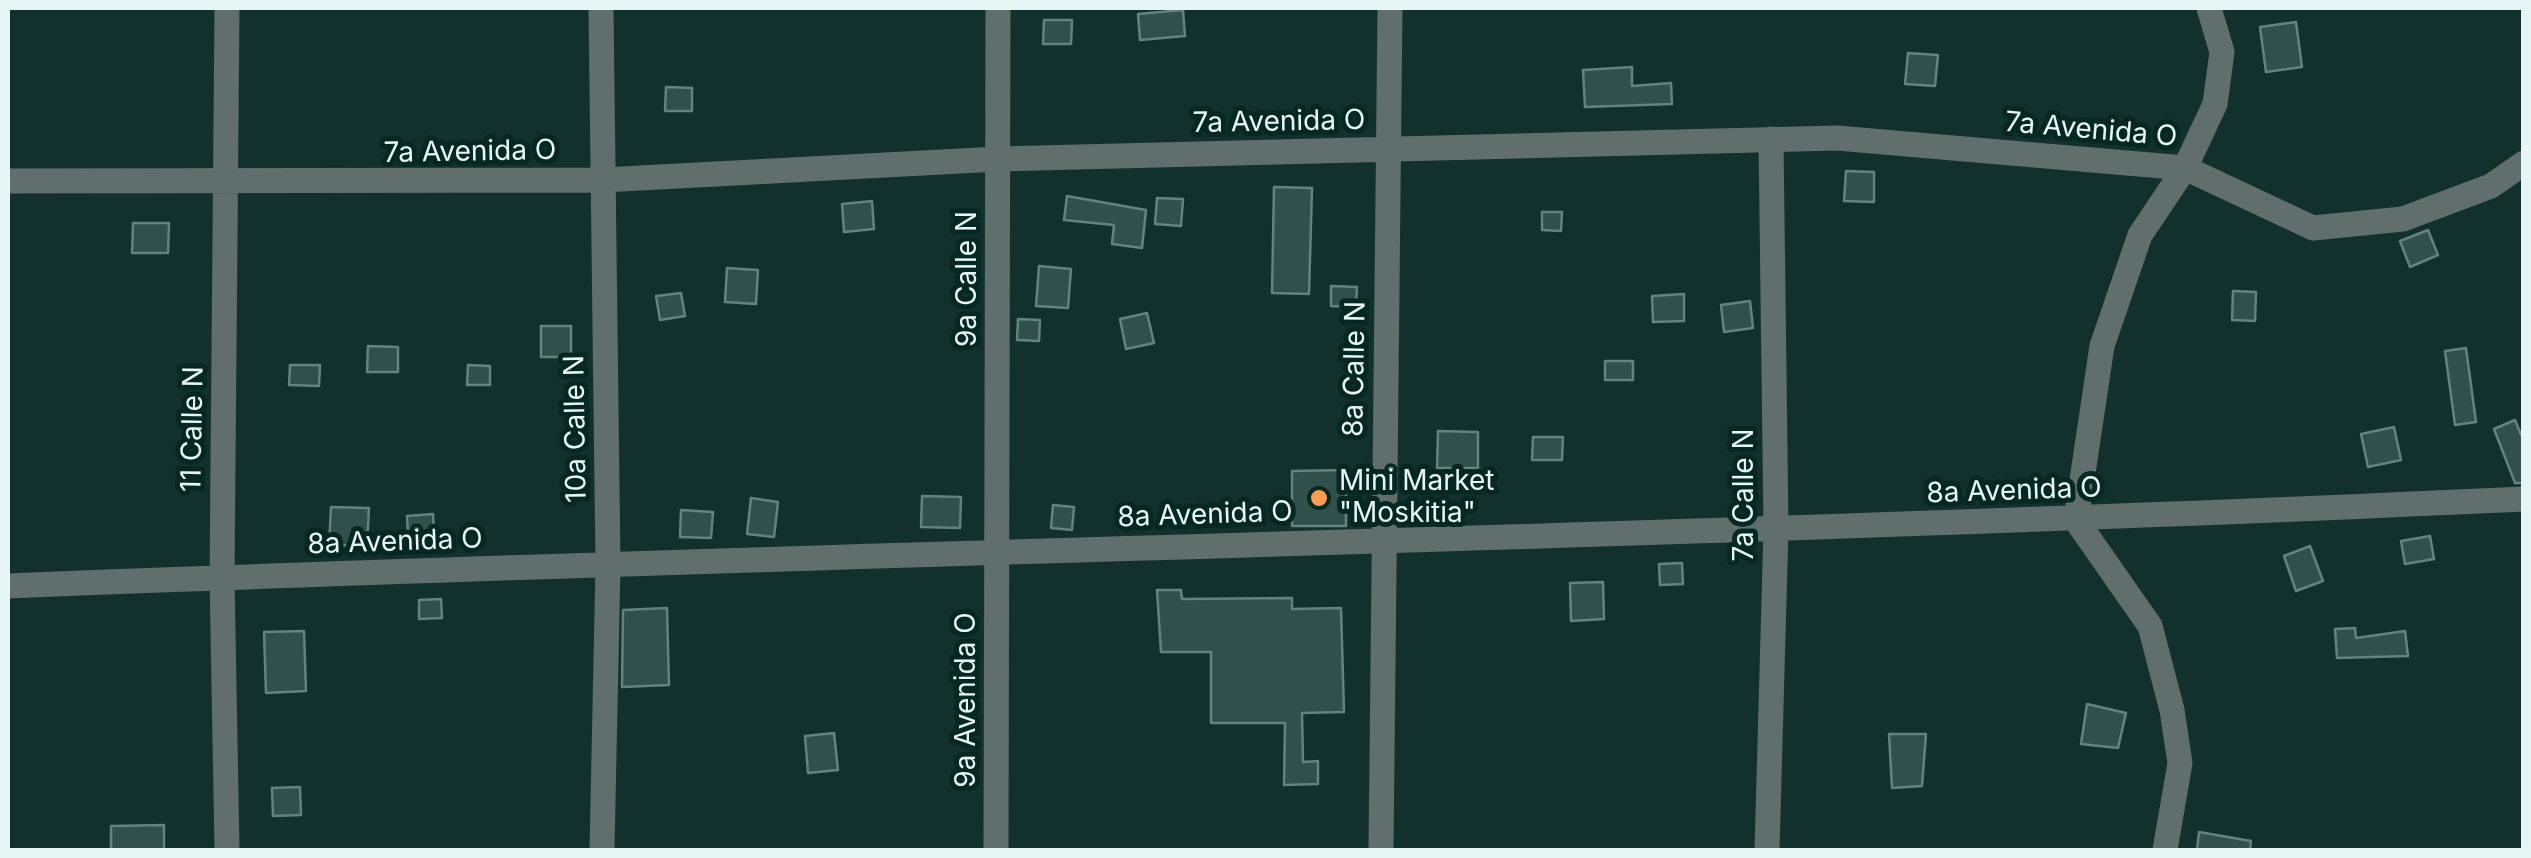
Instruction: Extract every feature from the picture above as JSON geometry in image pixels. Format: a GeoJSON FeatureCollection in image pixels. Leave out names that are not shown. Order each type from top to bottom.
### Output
{"type":"FeatureCollection","features":[{"type":"Feature","properties":{"kind":"street","name":"11 Calle N"},"geometry":{"type":"LineString","coordinates":[[227,8],[222,577],[227,850]]}},
{"type":"Feature","properties":{"kind":"street","name":"10a Calle N"},"geometry":{"type":"LineString","coordinates":[[601,8],[608,565],[602,850]]}},
{"type":"Feature","properties":{"kind":"street","name":"9a Calle N"},"geometry":{"type":"LineString","coordinates":[[998,8],[998,551]]}},
{"type":"Feature","properties":{"kind":"street","name":"8a Calle N"},"geometry":{"type":"LineString","coordinates":[[1381,850],[1390,8]]}},
{"type":"Feature","properties":{"kind":"street"},"geometry":{"type":"LineString","coordinates":[[2164,850],[2180,763],[2172,710],[2150,626],[2076,520],[2102,346],[2140,235],[2185,168],[2215,104],[2222,52],[2209,8]]}},
{"type":"Feature","properties":{"kind":"street","name":"7a Avenida O"},"geometry":{"type":"LineString","coordinates":[[8,180],[226,184],[602,180],[998,158],[1837,138],[2185,168],[2313,228],[2403,219],[2491,186],[2524,163]]}},
{"type":"Feature","properties":{"kind":"street","name":"7a Calle N"},"geometry":{"type":"LineString","coordinates":[[1767,850],[1776,528],[1771,140]]}},
{"type":"Feature","properties":{"kind":"street","name":"8a Avenida O"},"geometry":{"type":"LineString","coordinates":[[8,586],[998,551],[2076,520],[2524,499]]}},
{"type":"Feature","properties":{"kind":"street","name":"9a Avenida O"},"geometry":{"type":"LineString","coordinates":[[996,850],[998,551]]}},
{"type":"Feature","properties":{"kind":"building"},"geometry":{"type":"Polygon","coordinates":[[[1183,10],[1185,36],[1140,40],[1138,14],[1183,10]]]}},
{"type":"Feature","properties":{"kind":"building"},"geometry":{"type":"Polygon","coordinates":[[[1044,20],[1072,20],[1071,44],[1043,44],[1044,20]]]}},
{"type":"Feature","properties":{"kind":"building"},"geometry":{"type":"Polygon","coordinates":[[[2296,22],[2302,67],[2266,72],[2260,27],[2296,22]]]}},
{"type":"Feature","properties":{"kind":"building"},"geometry":{"type":"Polygon","coordinates":[[[1908,53],[1938,55],[1935,86],[1905,84],[1908,53]]]}},
{"type":"Feature","properties":{"kind":"building"},"geometry":{"type":"Polygon","coordinates":[[[1632,67],[1632,86],[1671,83],[1672,104],[1585,107],[1583,70],[1632,67]]]}},
{"type":"Feature","properties":{"kind":"building"},"geometry":{"type":"Polygon","coordinates":[[[666,87],[692,88],[692,111],[665,111],[666,87]]]}},
{"type":"Feature","properties":{"kind":"building"},"geometry":{"type":"Polygon","coordinates":[[[1846,171],[1874,172],[1874,202],[1844,201],[1846,171]]]}},
{"type":"Feature","properties":{"kind":"building"},"geometry":{"type":"Polygon","coordinates":[[[1274,187],[1312,188],[1309,294],[1272,293],[1274,187]]]}},
{"type":"Feature","properties":{"kind":"building"},"geometry":{"type":"Polygon","coordinates":[[[1067,196],[1146,210],[1142,248],[1112,244],[1114,225],[1064,220],[1067,196]]]}},
{"type":"Feature","properties":{"kind":"building"},"geometry":{"type":"Polygon","coordinates":[[[1157,198],[1183,199],[1181,226],[1155,224],[1157,198]]]}},
{"type":"Feature","properties":{"kind":"building"},"geometry":{"type":"Polygon","coordinates":[[[872,201],[874,229],[844,232],[842,204],[872,201]]]}},
{"type":"Feature","properties":{"kind":"building"},"geometry":{"type":"Polygon","coordinates":[[[1542,212],[1562,212],[1561,231],[1542,230],[1542,212]]]}},
{"type":"Feature","properties":{"kind":"building"},"geometry":{"type":"Polygon","coordinates":[[[133,223],[169,223],[168,253],[132,253],[133,223]]]}},
{"type":"Feature","properties":{"kind":"building"},"geometry":{"type":"Polygon","coordinates":[[[2428,230],[2438,255],[2410,267],[2400,241],[2428,230]]]}},
{"type":"Feature","properties":{"kind":"building"},"geometry":{"type":"Polygon","coordinates":[[[1039,266],[1071,269],[1068,308],[1036,306],[1039,266]]]}},
{"type":"Feature","properties":{"kind":"building"},"geometry":{"type":"Polygon","coordinates":[[[727,268],[758,270],[756,304],[725,302],[727,268]]]}},
{"type":"Feature","properties":{"kind":"building"},"geometry":{"type":"Polygon","coordinates":[[[1331,286],[1357,287],[1356,307],[1331,306],[1331,286]]]}},
{"type":"Feature","properties":{"kind":"building"},"geometry":{"type":"Polygon","coordinates":[[[2233,291],[2256,292],[2255,321],[2232,320],[2233,291]]]}},
{"type":"Feature","properties":{"kind":"building"},"geometry":{"type":"Polygon","coordinates":[[[681,293],[685,316],[660,320],[656,296],[681,293]]]}},
{"type":"Feature","properties":{"kind":"building"},"geometry":{"type":"Polygon","coordinates":[[[1684,294],[1684,321],[1653,322],[1652,296],[1684,294]]]}},
{"type":"Feature","properties":{"kind":"building"},"geometry":{"type":"Polygon","coordinates":[[[1750,301],[1753,328],[1724,332],[1721,305],[1750,301]]]}},
{"type":"Feature","properties":{"kind":"building"},"geometry":{"type":"Polygon","coordinates":[[[1147,313],[1154,343],[1126,349],[1120,319],[1147,313]]]}},
{"type":"Feature","properties":{"kind":"building"},"geometry":{"type":"Polygon","coordinates":[[[1018,319],[1040,320],[1039,341],[1017,340],[1018,319]]]}},
{"type":"Feature","properties":{"kind":"building"},"geometry":{"type":"Polygon","coordinates":[[[541,326],[571,326],[571,357],[541,357],[541,326]]]}},
{"type":"Feature","properties":{"kind":"building"},"geometry":{"type":"Polygon","coordinates":[[[368,346],[398,347],[398,372],[367,372],[368,346]]]}},
{"type":"Feature","properties":{"kind":"building"},"geometry":{"type":"Polygon","coordinates":[[[2466,348],[2476,422],[2455,425],[2445,351],[2466,348]]]}},
{"type":"Feature","properties":{"kind":"building"},"geometry":{"type":"Polygon","coordinates":[[[1605,361],[1633,361],[1633,380],[1605,380],[1605,361]]]}},
{"type":"Feature","properties":{"kind":"building"},"geometry":{"type":"Polygon","coordinates":[[[290,365],[320,365],[319,386],[289,385],[290,365]]]}},
{"type":"Feature","properties":{"kind":"building"},"geometry":{"type":"Polygon","coordinates":[[[468,365],[490,366],[490,385],[467,385],[468,365]]]}},
{"type":"Feature","properties":{"kind":"building"},"geometry":{"type":"Polygon","coordinates":[[[2515,420],[2524,442],[2524,483],[2515,483],[2494,429],[2515,420]]]}},
{"type":"Feature","properties":{"kind":"building"},"geometry":{"type":"Polygon","coordinates":[[[2394,427],[2401,460],[2368,467],[2361,434],[2394,427]]]}},
{"type":"Feature","properties":{"kind":"building"},"geometry":{"type":"Polygon","coordinates":[[[1438,431],[1478,432],[1478,468],[1437,468],[1438,431]]]}},
{"type":"Feature","properties":{"kind":"building"},"geometry":{"type":"Polygon","coordinates":[[[1533,437],[1563,437],[1562,460],[1532,460],[1533,437]]]}},
{"type":"Feature","properties":{"kind":"building","name":"Mini Market \"Moskitia\""},"geometry":{"type":"Polygon","coordinates":[[[1346,470],[1346,526],[1292,526],[1292,471],[1346,470]]]}},
{"type":"Feature","properties":{"kind":"building"},"geometry":{"type":"Polygon","coordinates":[[[922,496],[961,497],[960,528],[921,527],[922,496]]]}},
{"type":"Feature","properties":{"kind":"building"},"geometry":{"type":"Polygon","coordinates":[[[751,498],[778,502],[774,537],[747,534],[751,498]]]}},
{"type":"Feature","properties":{"kind":"building"},"geometry":{"type":"Polygon","coordinates":[[[1053,505],[1074,507],[1072,530],[1051,528],[1053,505]]]}},
{"type":"Feature","properties":{"kind":"building"},"geometry":{"type":"Polygon","coordinates":[[[331,507],[369,508],[367,546],[329,545],[331,507]]]}},
{"type":"Feature","properties":{"kind":"building"},"geometry":{"type":"Polygon","coordinates":[[[681,510],[713,512],[711,538],[680,537],[681,510]]]}},
{"type":"Feature","properties":{"kind":"building"},"geometry":{"type":"Polygon","coordinates":[[[433,514],[434,534],[408,536],[407,516],[433,514]]]}},
{"type":"Feature","properties":{"kind":"building"},"geometry":{"type":"Polygon","coordinates":[[[2430,536],[2434,559],[2405,564],[2401,541],[2430,536]]]}},
{"type":"Feature","properties":{"kind":"building"},"geometry":{"type":"Polygon","coordinates":[[[2310,546],[2323,581],[2296,591],[2284,556],[2310,546]]]}},
{"type":"Feature","properties":{"kind":"building"},"geometry":{"type":"Polygon","coordinates":[[[1682,563],[1683,584],[1660,585],[1659,564],[1682,563]]]}},
{"type":"Feature","properties":{"kind":"building"},"geometry":{"type":"Polygon","coordinates":[[[1603,582],[1604,619],[1571,621],[1570,583],[1603,582]]]}},
{"type":"Feature","properties":{"kind":"building"},"geometry":{"type":"Polygon","coordinates":[[[1157,590],[1181,590],[1182,599],[1292,598],[1292,609],[1341,608],[1344,712],[1302,713],[1303,762],[1318,761],[1318,784],[1284,785],[1285,723],[1211,723],[1211,652],[1161,652],[1157,590]]]}},
{"type":"Feature","properties":{"kind":"building"},"geometry":{"type":"Polygon","coordinates":[[[441,599],[442,618],[419,619],[419,600],[441,599]]]}},
{"type":"Feature","properties":{"kind":"building"},"geometry":{"type":"Polygon","coordinates":[[[667,608],[669,685],[622,687],[623,610],[667,608]]]}},
{"type":"Feature","properties":{"kind":"building"},"geometry":{"type":"Polygon","coordinates":[[[2355,628],[2356,638],[2405,631],[2408,656],[2337,658],[2335,629],[2355,628]]]}},
{"type":"Feature","properties":{"kind":"building"},"geometry":{"type":"Polygon","coordinates":[[[304,631],[306,691],[266,693],[264,632],[304,631]]]}},
{"type":"Feature","properties":{"kind":"building"},"geometry":{"type":"Polygon","coordinates":[[[2087,704],[2126,713],[2118,748],[2081,744],[2087,704]]]}},
{"type":"Feature","properties":{"kind":"building"},"geometry":{"type":"Polygon","coordinates":[[[834,733],[838,770],[808,773],[805,736],[834,733]]]}},
{"type":"Feature","properties":{"kind":"building"},"geometry":{"type":"Polygon","coordinates":[[[1889,734],[1926,734],[1922,786],[1892,788],[1889,734]]]}},
{"type":"Feature","properties":{"kind":"building"},"geometry":{"type":"Polygon","coordinates":[[[300,787],[301,815],[273,816],[272,788],[300,787]]]}},
{"type":"Feature","properties":{"kind":"building"},"geometry":{"type":"Polygon","coordinates":[[[164,825],[164,850],[111,850],[111,826],[164,825]]]}},
{"type":"Feature","properties":{"kind":"building"},"geometry":{"type":"Polygon","coordinates":[[[2199,832],[2251,841],[2250,850],[2197,850],[2199,832]]]}},
{"type":"Feature","properties":{"kind":"place","name":"Mini Market \"Moskitia\""},"geometry":{"type":"Point","coordinates":[1319,498]}}]}
